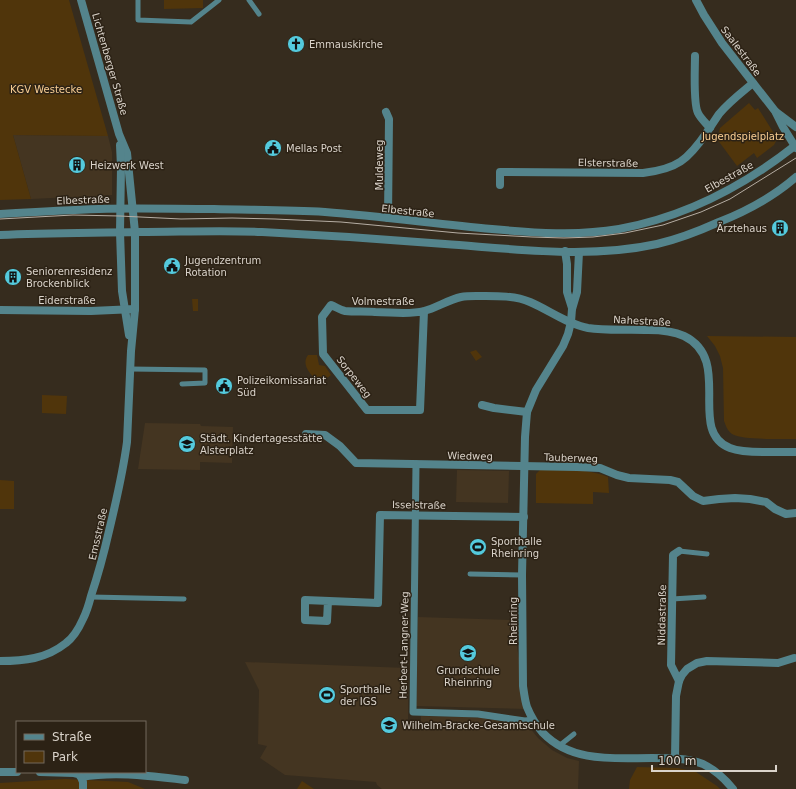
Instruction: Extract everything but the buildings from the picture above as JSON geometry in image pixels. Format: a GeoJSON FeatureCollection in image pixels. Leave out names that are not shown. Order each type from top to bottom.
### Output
{"type":"FeatureCollection","features":[{"type":"Feature","properties":{"kind":"street","name":"Lichtenberger Straße"},"geometry":{"type":"LineString","coordinates":[[81,0],[119,134],[127,153],[135,232]]}},
{"type":"Feature","properties":{"kind":"street","name":"Saalestraße"},"geometry":{"type":"LineString","coordinates":[[696,0],[718,37],[775,111],[795,147]]}},
{"type":"Feature","properties":{"kind":"street"},"geometry":{"type":"LineString","coordinates":[[695,56],[695,103],[697,112],[710,128]]}},
{"type":"Feature","properties":{"kind":"street","name":"Elsterstraße"},"geometry":{"type":"LineString","coordinates":[[500,184],[500,172],[643,173],[664,170],[679,164],[690,155],[730,102],[753,83]]}},
{"type":"Feature","properties":{"kind":"street","name":"Saalestraße"},"geometry":{"type":"LineString","coordinates":[[775,111],[796,127]]}},
{"type":"Feature","properties":{"kind":"street","name":"Muldeweg"},"geometry":{"type":"LineString","coordinates":[[386,112],[389,119],[388,218]]}},
{"type":"Feature","properties":{"kind":"street","name":"Lichtenberger Straße"},"geometry":{"type":"LineString","coordinates":[[119,134],[121,148],[120,232]]}},
{"type":"Feature","properties":{"kind":"street","name":"Elbestraße"},"geometry":{"type":"LineString","coordinates":[[0,214],[120,208],[260,210],[317,212],[488,229],[548,233],[590,232],[619,229],[647,222],[668,216],[707,201],[751,177],[795,147]]}},
{"type":"Feature","properties":{"kind":"street"},"geometry":{"type":"LineString","coordinates":[[0,235],[218,231],[343,236],[565,252],[623,249],[656,244],[685,236],[734,216],[762,202],[796,177]]}},
{"type":"Feature","properties":{"kind":"street","name":"Emsstraße"},"geometry":{"type":"LineString","coordinates":[[120,232],[122,291],[131,352]]}},
{"type":"Feature","properties":{"kind":"street","name":"Emsstraße"},"geometry":{"type":"LineString","coordinates":[[0,661],[19,661],[35,658],[56,650],[67,643],[83,620],[96,582],[106,545],[125,454],[128,430],[130,369],[135,309],[135,232]]}},
{"type":"Feature","properties":{"kind":"street","name":"Rheinring"},"geometry":{"type":"LineString","coordinates":[[565,252],[567,264],[567,292],[572,309]]}},
{"type":"Feature","properties":{"kind":"street","name":"Rheinring"},"geometry":{"type":"LineString","coordinates":[[579,252],[577,292],[572,309],[568,334],[563,346],[536,390],[527,412],[525,437],[522,575],[523,686],[528,709],[533,720],[547,737],[568,751],[585,756],[609,758],[675,758],[692,761],[714,771],[733,789]]}},
{"type":"Feature","properties":{"kind":"street","name":"Volmestraße"},"geometry":{"type":"LineString","coordinates":[[331,305],[344,311],[412,312],[424,311],[461,297],[475,296],[518,298],[530,302],[571,322]]}},
{"type":"Feature","properties":{"kind":"street","name":"Sorpeweg"},"geometry":{"type":"LineString","coordinates":[[331,305],[322,317],[323,354],[367,410],[420,410],[424,311]]}},
{"type":"Feature","properties":{"kind":"street","name":"Eiderstraße"},"geometry":{"type":"LineString","coordinates":[[0,310],[90,311],[135,309]]}},
{"type":"Feature","properties":{"kind":"street","name":"Nahestraße"},"geometry":{"type":"LineString","coordinates":[[571,322],[587,328],[663,331],[684,336],[698,347],[707,363],[710,384],[709,420],[712,433],[719,442],[729,448],[742,451],[796,452]]}},
{"type":"Feature","properties":{"kind":"street"},"geometry":{"type":"LineString","coordinates":[[482,405],[527,412]]}},
{"type":"Feature","properties":{"kind":"street","name":"Wiedweg"},"geometry":{"type":"LineString","coordinates":[[306,434],[325,435],[340,446],[356,463],[525,466]]}},
{"type":"Feature","properties":{"kind":"street","name":"Herbert-Langner-Weg"},"geometry":{"type":"LineString","coordinates":[[416,464],[413,712],[478,714],[525,721],[533,720]]}},
{"type":"Feature","properties":{"kind":"street","name":"Tauberweg"},"geometry":{"type":"LineString","coordinates":[[525,466],[600,468],[629,478],[670,480],[678,482],[694,496],[703,501],[735,498],[750,499],[766,502],[775,509],[786,514],[796,513]]}},
{"type":"Feature","properties":{"kind":"street","name":"Isselstraße"},"geometry":{"type":"LineString","coordinates":[[328,601],[378,602],[380,515],[524,517]]}},
{"type":"Feature","properties":{"kind":"street","name":"Niddastraße"},"geometry":{"type":"LineString","coordinates":[[679,681],[671,665],[673,555],[680,551]]}},
{"type":"Feature","properties":{"kind":"street"},"geometry":{"type":"LineString","coordinates":[[675,758],[676,696],[679,681],[687,669],[707,661],[778,663],[794,658]]}},
{"type":"Feature","properties":{"kind":"street"},"geometry":{"type":"LineString","coordinates":[[0,772],[16,772]]}},
{"type":"Feature","properties":{"kind":"street"},"geometry":{"type":"LineString","coordinates":[[74,773],[81,777],[83,789]]}},
{"type":"Feature","properties":{"kind":"street"},"geometry":{"type":"LineString","coordinates":[[81,777],[125,774],[185,780]]}},
{"type":"Feature","properties":{"kind":"lane"},"geometry":{"type":"LineString","coordinates":[[138,0],[138,20],[191,22],[219,0]]}},
{"type":"Feature","properties":{"kind":"lane"},"geometry":{"type":"LineString","coordinates":[[249,0],[259,14]]}},
{"type":"Feature","properties":{"kind":"lane"},"geometry":{"type":"LineString","coordinates":[[130,369],[205,370],[205,383],[182,384]]}},
{"type":"Feature","properties":{"kind":"lane"},"geometry":{"type":"LineString","coordinates":[[680,551],[707,554]]}},
{"type":"Feature","properties":{"kind":"lane"},"geometry":{"type":"LineString","coordinates":[[470,574],[522,575]]}},
{"type":"Feature","properties":{"kind":"lane"},"geometry":{"type":"LineString","coordinates":[[91,596],[184,599]]}},
{"type":"Feature","properties":{"kind":"lane"},"geometry":{"type":"LineString","coordinates":[[672,599],[704,597]]}},
{"type":"Feature","properties":{"kind":"lane"},"geometry":{"type":"LineString","coordinates":[[559,746],[574,734]]}},
{"type":"Feature","properties":{"kind":"shaded area","name":"Heizwerk West"},"geometry":{"type":"Polygon","coordinates":[[[13,135],[108,136],[112,152],[112,195],[31,199],[13,135]]]}},
{"type":"Feature","properties":{"kind":"shaded area","name":"Städt. Kindertagesstätte Alsterplatz"},"geometry":{"type":"Polygon","coordinates":[[[145,423],[200,424],[201,426],[233,427],[232,463],[200,462],[200,470],[138,469],[145,423]]]}},
{"type":"Feature","properties":{"kind":"shaded area"},"geometry":{"type":"Polygon","coordinates":[[[457,470],[509,471],[508,503],[456,502],[457,470]]]}},
{"type":"Feature","properties":{"kind":"shaded area","name":"Grundschule Rheinring"},"geometry":{"type":"Polygon","coordinates":[[[418,617],[513,620],[528,709],[416,706],[418,617]]]}},
{"type":"Feature","properties":{"kind":"shaded area","name":"Wilhelm-Bracke-Gesamtschule"},"geometry":{"type":"Polygon","coordinates":[[[245,662],[408,668],[408,723],[421,723],[421,716],[464,717],[483,718],[529,727],[538,738],[552,750],[567,758],[579,761],[578,789],[382,789],[376,782],[285,775],[260,758],[267,746],[258,744],[259,690],[245,662]]]}},
{"type":"Feature","properties":{"kind":"green space","name":"KGV Westecke"},"geometry":{"type":"Polygon","coordinates":[[[0,0],[69,0],[108,136],[13,135],[31,199],[0,200],[0,0]]]}},
{"type":"Feature","properties":{"kind":"green space"},"geometry":{"type":"Polygon","coordinates":[[[164,0],[203,0],[203,8],[164,9],[164,0]]]}},
{"type":"Feature","properties":{"kind":"green space","name":"Jugendspielplatz"},"geometry":{"type":"Polygon","coordinates":[[[749,103],[755,110],[758,108],[775,135],[776,141],[774,145],[757,158],[754,153],[737,166],[717,139],[720,128],[749,103]]]}},
{"type":"Feature","properties":{"kind":"green space"},"geometry":{"type":"Polygon","coordinates":[[[192,299],[198,299],[198,311],[193,311],[192,299]]]}},
{"type":"Feature","properties":{"kind":"green space"},"geometry":{"type":"Polygon","coordinates":[[[707,336],[796,337],[796,439],[762,439],[744,437],[732,434],[729,431],[724,421],[723,368],[720,356],[715,346],[707,336]]]}},
{"type":"Feature","properties":{"kind":"green space"},"geometry":{"type":"Polygon","coordinates":[[[476,350],[482,357],[476,361],[470,352],[476,350]]]}},
{"type":"Feature","properties":{"kind":"green space"},"geometry":{"type":"Polygon","coordinates":[[[308,355],[317,355],[319,365],[325,366],[331,375],[320,384],[306,367],[306,359],[308,355]]]}},
{"type":"Feature","properties":{"kind":"green space"},"geometry":{"type":"Polygon","coordinates":[[[42,395],[67,396],[66,414],[42,413],[42,395]]]}},
{"type":"Feature","properties":{"kind":"green space"},"geometry":{"type":"Polygon","coordinates":[[[540,470],[574,470],[600,474],[608,477],[609,493],[593,492],[593,504],[536,503],[536,474],[540,470]]]}},
{"type":"Feature","properties":{"kind":"green space"},"geometry":{"type":"Polygon","coordinates":[[[0,480],[14,481],[14,509],[0,509],[0,480]]]}},
{"type":"Feature","properties":{"kind":"green space"},"geometry":{"type":"Polygon","coordinates":[[[637,767],[678,768],[696,772],[720,789],[629,789],[630,780],[637,767]]]}},
{"type":"Feature","properties":{"kind":"green space"},"geometry":{"type":"Polygon","coordinates":[[[65,779],[128,782],[145,789],[0,789],[0,783],[65,779]]]}},
{"type":"Feature","properties":{"kind":"green space"},"geometry":{"type":"Polygon","coordinates":[[[302,781],[314,789],[297,789],[302,781]]]}},
{"type":"Feature","properties":{"kind":"tram line"},"geometry":{"type":"LineString","coordinates":[[0,219],[73,215],[181,219],[275,219],[341,222],[458,233],[564,238],[593,237],[625,233],[663,225],[701,212],[730,199],[796,158]]}},
{"type":"Feature","properties":{"kind":"place","name":"Emmauskirche"},"geometry":{"type":"Point","coordinates":[296,44]}},
{"type":"Feature","properties":{"kind":"place","name":"Mellas Post"},"geometry":{"type":"Point","coordinates":[273,148]}},
{"type":"Feature","properties":{"kind":"place","name":"Heizwerk West"},"geometry":{"type":"Point","coordinates":[77,165]}},
{"type":"Feature","properties":{"kind":"place","name":"Ärztehaus"},"geometry":{"type":"Point","coordinates":[780,228]}},
{"type":"Feature","properties":{"kind":"place","name":"Jugendzentrum Rotation"},"geometry":{"type":"Point","coordinates":[172,266]}},
{"type":"Feature","properties":{"kind":"place","name":"Seniorenresidenz Brockenblick"},"geometry":{"type":"Point","coordinates":[13,277]}},
{"type":"Feature","properties":{"kind":"place","name":"Polizeikomissariat Süd"},"geometry":{"type":"Point","coordinates":[224,386]}},
{"type":"Feature","properties":{"kind":"place","name":"Städt. Kindertagesstätte Alsterplatz"},"geometry":{"type":"Point","coordinates":[187,444]}},
{"type":"Feature","properties":{"kind":"place","name":"Sporthalle Rheinring"},"geometry":{"type":"Point","coordinates":[478,547]}},
{"type":"Feature","properties":{"kind":"place","name":"Grundschule Rheinring"},"geometry":{"type":"Point","coordinates":[468,653]}},
{"type":"Feature","properties":{"kind":"place","name":"Sporthalle der IGS"},"geometry":{"type":"Point","coordinates":[327,695]}},
{"type":"Feature","properties":{"kind":"place","name":"Wilhelm-Bracke-Gesamtschule"},"geometry":{"type":"Point","coordinates":[389,725]}}]}
